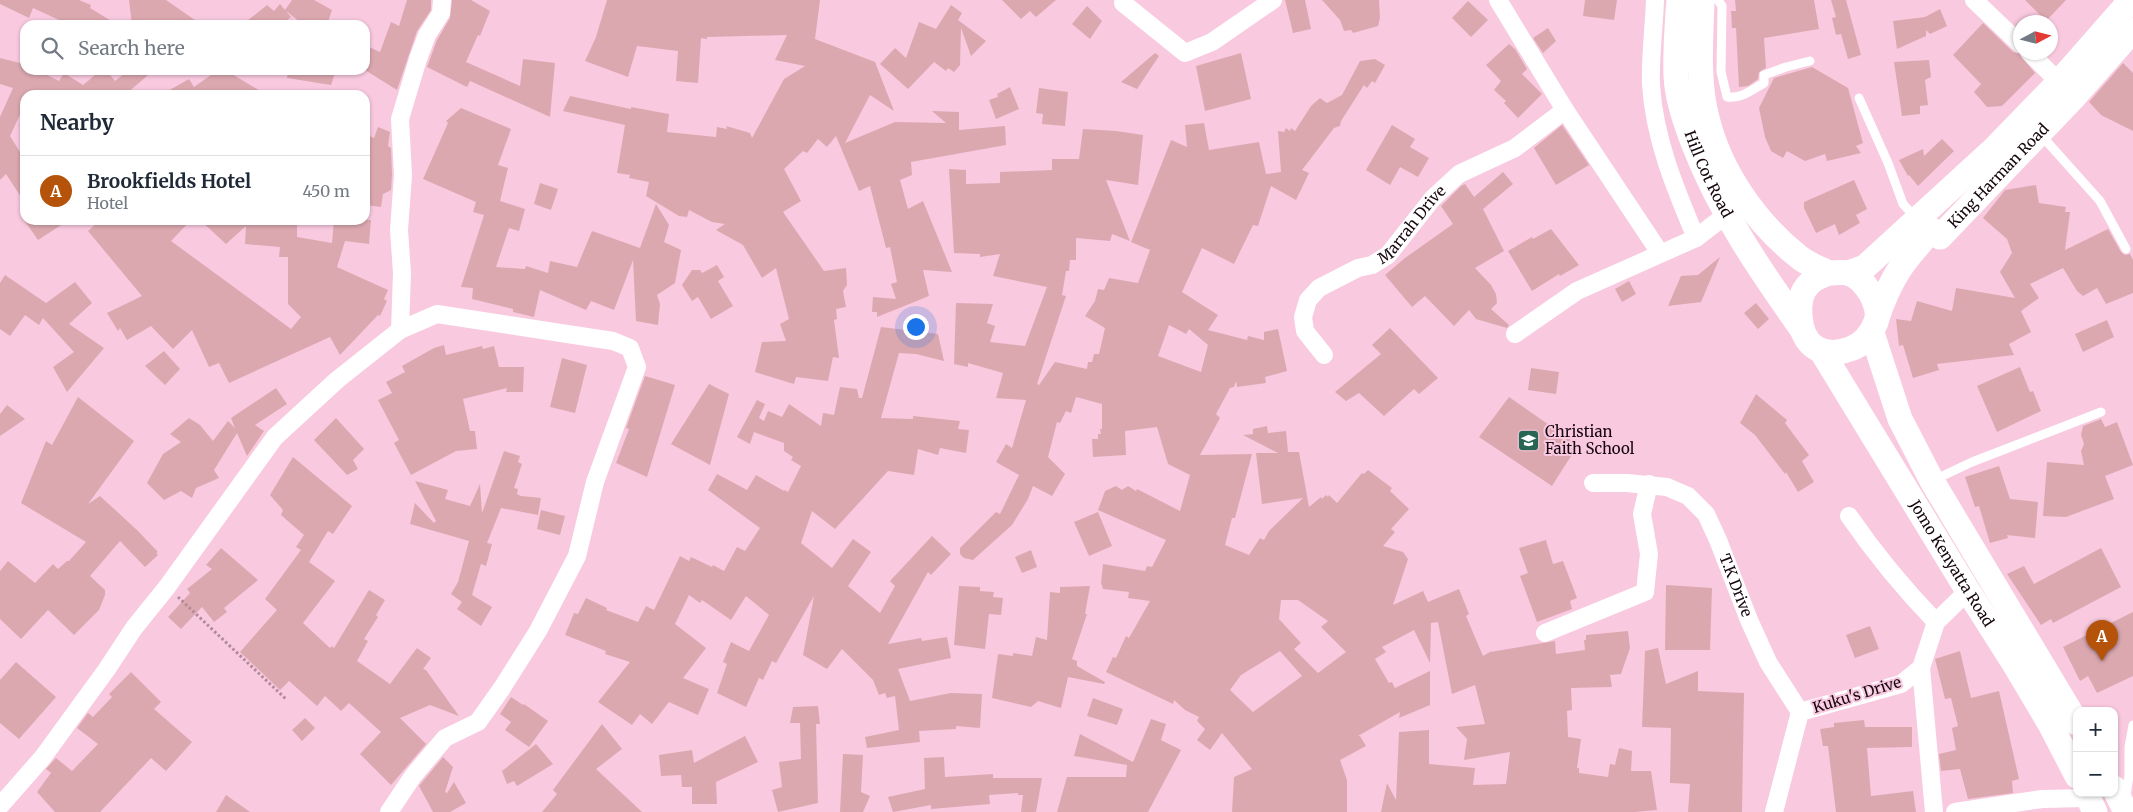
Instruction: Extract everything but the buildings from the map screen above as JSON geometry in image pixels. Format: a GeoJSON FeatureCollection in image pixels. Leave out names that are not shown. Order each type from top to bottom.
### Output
{"type":"FeatureCollection","features":[{"type":"Feature","properties":{"kind":"main road","name":"Hill Cot Road"},"geometry":{"type":"LineString","coordinates":[[1679,0],[1676,77],[1685,121],[1708,180],[1726,215],[1772,288],[1801,328]]}},
{"type":"Feature","properties":{"kind":"main road","name":"Hill Cot Road"},"geometry":{"type":"LineString","coordinates":[[1702,0],[1700,62],[1707,118],[1724,164],[1747,202],[1775,236],[1800,258],[1838,273]]}},
{"type":"Feature","properties":{"kind":"main road","name":"King Harman Road"},"geometry":{"type":"LineString","coordinates":[[1924,224],[1940,237],[2039,133],[2066,89],[2131,0]]}},
{"type":"Feature","properties":{"kind":"main road","name":"King Harman Road"},"geometry":{"type":"LineString","coordinates":[[1838,273],[1864,267],[1924,224],[1994,149],[2133,30]]}},
{"type":"Feature","properties":{"kind":"main road","name":"King Harman Road"},"geometry":{"type":"LineString","coordinates":[[1875,325],[1887,288],[1924,224]]}},
{"type":"Feature","properties":{"kind":"main road"},"geometry":{"type":"LineString","coordinates":[[1838,273],[1859,278],[1866,285],[1873,298],[1875,325],[1856,347],[1839,353],[1822,352],[1813,346],[1801,328],[1800,298],[1808,285],[1817,278],[1838,273]]}},
{"type":"Feature","properties":{"kind":"main road","name":"Jomo Kenyatta Road"},"geometry":{"type":"LineString","coordinates":[[1875,325],[1900,419],[1932,481],[2073,716]]}},
{"type":"Feature","properties":{"kind":"main road","name":"Jomo Kenyatta Road"},"geometry":{"type":"LineString","coordinates":[[1822,352],[2020,673],[2073,768]]}},
{"type":"Feature","properties":{"kind":"street"},"geometry":{"type":"LineString","coordinates":[[400,330],[402,273],[399,230],[403,175],[400,119],[427,35],[441,12],[442,0]]}},
{"type":"Feature","properties":{"kind":"street"},"geometry":{"type":"LineString","coordinates":[[1123,3],[1185,53],[1212,42],[1273,0]]}},
{"type":"Feature","properties":{"kind":"street"},"geometry":{"type":"LineString","coordinates":[[1498,0],[1565,110],[1660,253]]}},
{"type":"Feature","properties":{"kind":"street"},"geometry":{"type":"LineString","coordinates":[[1655,0],[1651,84],[1660,144],[1696,238]]}},
{"type":"Feature","properties":{"kind":"street"},"geometry":{"type":"LineString","coordinates":[[1974,0],[2013,37]]}},
{"type":"Feature","properties":{"kind":"street"},"geometry":{"type":"LineString","coordinates":[[2037,60],[2066,89]]}},
{"type":"Feature","properties":{"kind":"street","name":"Marrah Drive"},"geometry":{"type":"LineString","coordinates":[[1324,355],[1305,331],[1304,317],[1308,300],[1319,288],[1358,268],[1372,265],[1388,255],[1433,198],[1460,174],[1515,148],[1565,110]]}},
{"type":"Feature","properties":{"kind":"street"},"geometry":{"type":"LineString","coordinates":[[1515,334],[1577,291],[1696,238],[1726,215]]}},
{"type":"Feature","properties":{"kind":"street"},"geometry":{"type":"LineString","coordinates":[[0,806],[43,757],[108,669],[134,628],[167,587],[275,437],[337,380],[400,330],[437,314],[613,341],[630,348],[637,367],[595,482],[577,556],[538,631],[478,722],[445,738],[413,776],[389,812]]}},
{"type":"Feature","properties":{"kind":"street","name":"T.K Drive"},"geometry":{"type":"LineString","coordinates":[[1593,483],[1649,484],[1667,487],[1688,496],[1706,514],[1768,662],[1800,712]]}},
{"type":"Feature","properties":{"kind":"street"},"geometry":{"type":"LineString","coordinates":[[1545,633],[1644,592],[1648,554],[1642,514],[1649,484]]}},
{"type":"Feature","properties":{"kind":"street"},"geometry":{"type":"LineString","coordinates":[[1849,516],[1873,551],[1936,622]]}},
{"type":"Feature","properties":{"kind":"street"},"geometry":{"type":"LineString","coordinates":[[1934,812],[1921,668],[1936,622],[1968,591]]}},
{"type":"Feature","properties":{"kind":"street","name":"Kuku's Drive"},"geometry":{"type":"LineString","coordinates":[[1774,812],[1800,712],[1901,684],[1921,668]]}},
{"type":"Feature","properties":{"kind":"street"},"geometry":{"type":"LineString","coordinates":[[1955,812],[2042,799],[2090,799]]}},
{"type":"Feature","properties":{"kind":"lane"},"geometry":{"type":"LineString","coordinates":[[1718,0],[1722,6],[1721,72],[1727,97],[1734,98],[1740,96],[1764,83],[1764,76],[1786,67],[1810,61]]}},
{"type":"Feature","properties":{"kind":"lane"},"geometry":{"type":"LineString","coordinates":[[1859,98],[1888,163],[1903,204],[1924,224]]}},
{"type":"Feature","properties":{"kind":"lane"},"geometry":{"type":"LineString","coordinates":[[2039,133],[2100,201],[2126,249]]}},
{"type":"Feature","properties":{"kind":"lane"},"geometry":{"type":"LineString","coordinates":[[1932,481],[1972,462],[2101,412]]}},
{"type":"Feature","properties":{"kind":"lane"},"geometry":{"type":"LineString","coordinates":[[2121,802],[2129,775],[2129,747],[2133,725]]}},
{"type":"Feature","properties":{"kind":"path"},"geometry":{"type":"LineString","coordinates":[[167,587],[287,700]]}},
{"type":"Feature","properties":{"kind":"place","name":"Christian Faith School"},"geometry":{"type":"Point","coordinates":[1529,441]}},
{"type":"Feature","properties":{"kind":"place","name":"Brookfields Hotel"},"geometry":{"type":"Point","coordinates":[2102,661]}}]}
